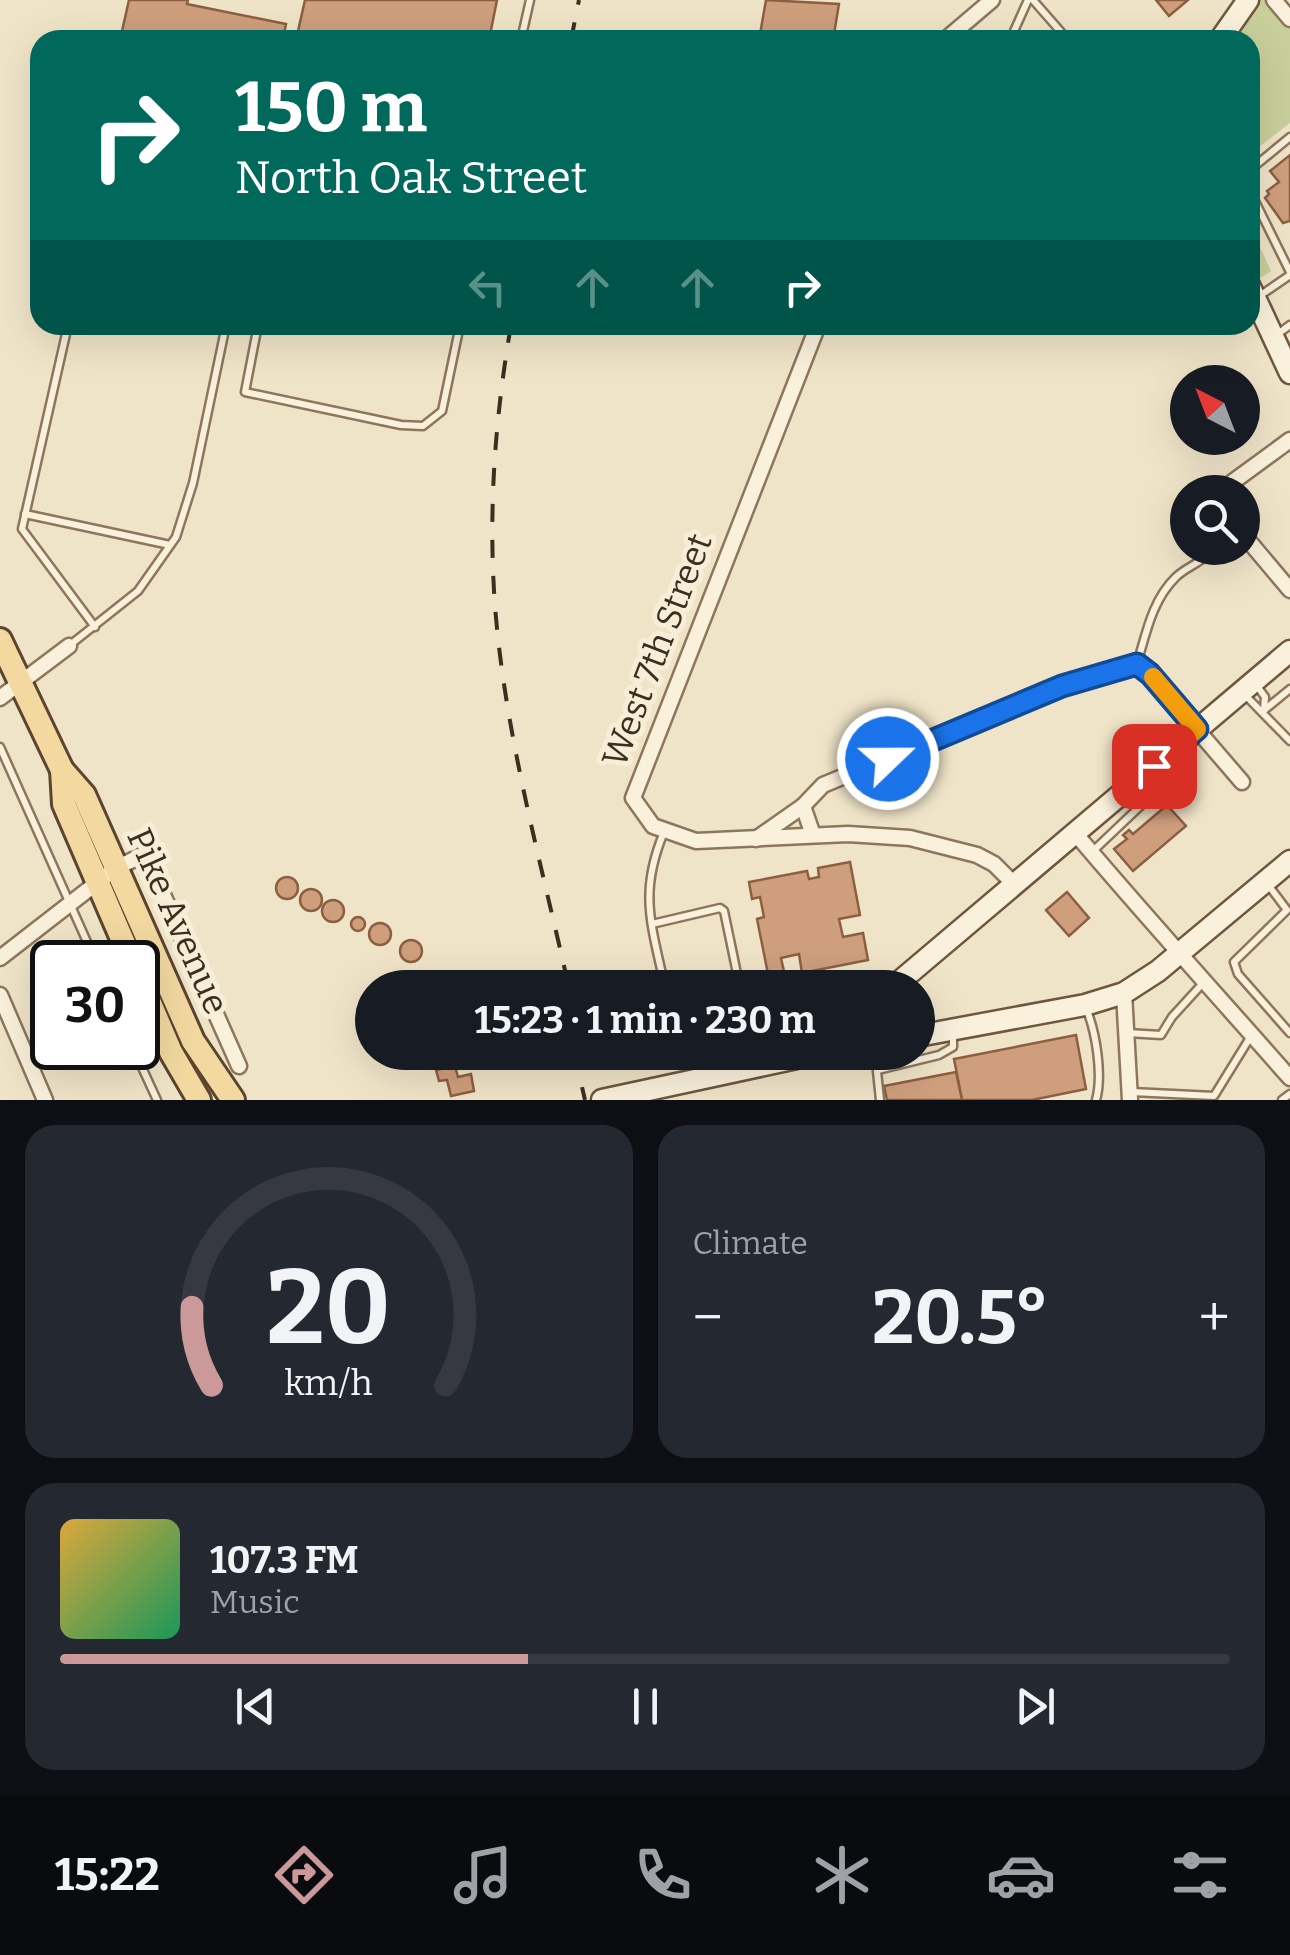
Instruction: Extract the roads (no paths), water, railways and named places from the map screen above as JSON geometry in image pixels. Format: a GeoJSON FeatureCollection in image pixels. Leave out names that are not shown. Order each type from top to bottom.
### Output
{"type":"FeatureCollection","features":[{"type":"Feature","properties":{"kind":"main road"},"geometry":{"type":"LineString","coordinates":[[1227,30],[1248,0]]}},
{"type":"Feature","properties":{"kind":"main road"},"geometry":{"type":"LineString","coordinates":[[1260,301],[1282,331],[1290,373]]}},
{"type":"Feature","properties":{"kind":"main road","name":"Pike Avenue"},"geometry":{"type":"LineString","coordinates":[[0,640],[62,770],[84,795],[126,940]]}},
{"type":"Feature","properties":{"kind":"main road"},"geometry":{"type":"LineString","coordinates":[[913,970],[1290,651]]}},
{"type":"Feature","properties":{"kind":"main road"},"geometry":{"type":"LineString","coordinates":[[935,1033],[1085,1006],[1124,993],[1290,861]]}},
{"type":"Feature","properties":{"kind":"main road","name":"Pike Avenue"},"geometry":{"type":"LineString","coordinates":[[107,875],[193,1041],[233,1100]]}},
{"type":"Feature","properties":{"kind":"main road","name":"Pike Avenue"},"geometry":{"type":"LineString","coordinates":[[160,1026],[199,1100]]}},
{"type":"Feature","properties":{"kind":"main road"},"geometry":{"type":"LineString","coordinates":[[602,1100],[739,1070]]}},
{"type":"Feature","properties":{"kind":"street"},"geometry":{"type":"LineString","coordinates":[[957,30],[992,0]]}},
{"type":"Feature","properties":{"kind":"street"},"geometry":{"type":"LineString","coordinates":[[1274,0],[1290,19]]}},
{"type":"Feature","properties":{"kind":"street","name":"West 7th Street"},"geometry":{"type":"LineString","coordinates":[[665,831],[649,822],[633,798],[814,335]]}},
{"type":"Feature","properties":{"kind":"street"},"geometry":{"type":"LineString","coordinates":[[1242,475],[1290,440]]}},
{"type":"Feature","properties":{"kind":"street"},"geometry":{"type":"LineString","coordinates":[[1260,550],[1284,572],[1290,590]]}},
{"type":"Feature","properties":{"kind":"street"},"geometry":{"type":"LineString","coordinates":[[0,698],[69,646]]}},
{"type":"Feature","properties":{"kind":"street"},"geometry":{"type":"LineString","coordinates":[[755,840],[803,806],[823,786],[850,773],[1062,686],[1137,664],[1158,683],[1242,782]]}},
{"type":"Feature","properties":{"kind":"street"},"geometry":{"type":"LineString","coordinates":[[803,806],[813,835]]}},
{"type":"Feature","properties":{"kind":"street"},"geometry":{"type":"LineString","coordinates":[[665,831],[696,842],[813,835],[880,835],[932,842],[986,859],[1014,884]]}},
{"type":"Feature","properties":{"kind":"street"},"geometry":{"type":"LineString","coordinates":[[1075,833],[1290,1078]]}},
{"type":"Feature","properties":{"kind":"street"},"geometry":{"type":"LineString","coordinates":[[0,958],[107,875],[145,854],[239,1066]]}},
{"type":"Feature","properties":{"kind":"street"},"geometry":{"type":"LineString","coordinates":[[1124,993],[1130,1096]]}},
{"type":"Feature","properties":{"kind":"street"},"geometry":{"type":"LineString","coordinates":[[0,995],[45,1100]]}},
{"type":"Feature","properties":{"kind":"lane"},"geometry":{"type":"LineString","coordinates":[[523,30],[530,0]]}},
{"type":"Feature","properties":{"kind":"lane"},"geometry":{"type":"LineString","coordinates":[[1014,30],[1031,0],[1059,30]]}},
{"type":"Feature","properties":{"kind":"lane"},"geometry":{"type":"LineString","coordinates":[[1260,162],[1290,138]]}},
{"type":"Feature","properties":{"kind":"lane"},"geometry":{"type":"LineString","coordinates":[[1260,211],[1289,268],[1260,287]]}},
{"type":"Feature","properties":{"kind":"lane"},"geometry":{"type":"LineString","coordinates":[[66,335],[22,530],[95,627]]}},
{"type":"Feature","properties":{"kind":"lane"},"geometry":{"type":"LineString","coordinates":[[69,646],[138,590],[170,545],[184,516],[193,483],[224,335]]}},
{"type":"Feature","properties":{"kind":"lane"},"geometry":{"type":"LineString","coordinates":[[256,335],[246,392],[401,426],[423,426],[442,411],[458,335]]}},
{"type":"Feature","properties":{"kind":"lane"},"geometry":{"type":"LineString","coordinates":[[25,514],[170,545]]}},
{"type":"Feature","properties":{"kind":"lane"},"geometry":{"type":"LineString","coordinates":[[1137,664],[1158,599],[1180,573],[1193,565]]}},
{"type":"Feature","properties":{"kind":"lane"},"geometry":{"type":"LineString","coordinates":[[1248,686],[1265,697],[1263,712]]}},
{"type":"Feature","properties":{"kind":"lane"},"geometry":{"type":"LineString","coordinates":[[1248,686],[1255,708],[1290,741]]}},
{"type":"Feature","properties":{"kind":"lane"},"geometry":{"type":"LineString","coordinates":[[1263,712],[1290,689]]}},
{"type":"Feature","properties":{"kind":"lane"},"geometry":{"type":"LineString","coordinates":[[0,747],[86,940]]}},
{"type":"Feature","properties":{"kind":"lane"},"geometry":{"type":"LineString","coordinates":[[1091,853],[1153,794],[1160,782],[1154,766]]}},
{"type":"Feature","properties":{"kind":"lane"},"geometry":{"type":"LineString","coordinates":[[661,970],[647,900],[650,865],[665,831]]}},
{"type":"Feature","properties":{"kind":"lane"},"geometry":{"type":"LineString","coordinates":[[1266,881],[1287,910],[1236,958],[1235,967],[1290,1034]]}},
{"type":"Feature","properties":{"kind":"lane"},"geometry":{"type":"LineString","coordinates":[[652,924],[720,908],[724,911],[736,970]]}},
{"type":"Feature","properties":{"kind":"lane"},"geometry":{"type":"LineString","coordinates":[[1126,1034],[1161,1035],[1172,1017],[1205,982]]}},
{"type":"Feature","properties":{"kind":"lane"},"geometry":{"type":"LineString","coordinates":[[1085,1006],[1091,1019],[1100,1088],[1096,1100]]}},
{"type":"Feature","properties":{"kind":"lane"},"geometry":{"type":"LineString","coordinates":[[935,1056],[953,1047],[954,1029]]}},
{"type":"Feature","properties":{"kind":"lane"},"geometry":{"type":"LineString","coordinates":[[1130,1096],[1214,1096],[1252,1035]]}},
{"type":"Feature","properties":{"kind":"lane"},"geometry":{"type":"LineString","coordinates":[[143,1070],[156,1100]]}},
{"type":"Feature","properties":{"kind":"lane"},"geometry":{"type":"LineString","coordinates":[[878,1070],[880,1100]]}},
{"type":"Feature","properties":{"kind":"lane"},"geometry":{"type":"LineString","coordinates":[[1282,1100],[1290,1094]]}},
{"type":"Feature","properties":{"kind":"railway"},"geometry":{"type":"LineString","coordinates":[[573,30],[579,0]]}},
{"type":"Feature","properties":{"kind":"railway"},"geometry":{"type":"LineString","coordinates":[[510,335],[494,465],[495,606],[515,750],[565,970]]}},
{"type":"Feature","properties":{"kind":"railway"},"geometry":{"type":"LineString","coordinates":[[578,1070],[585,1100]]}}]}
